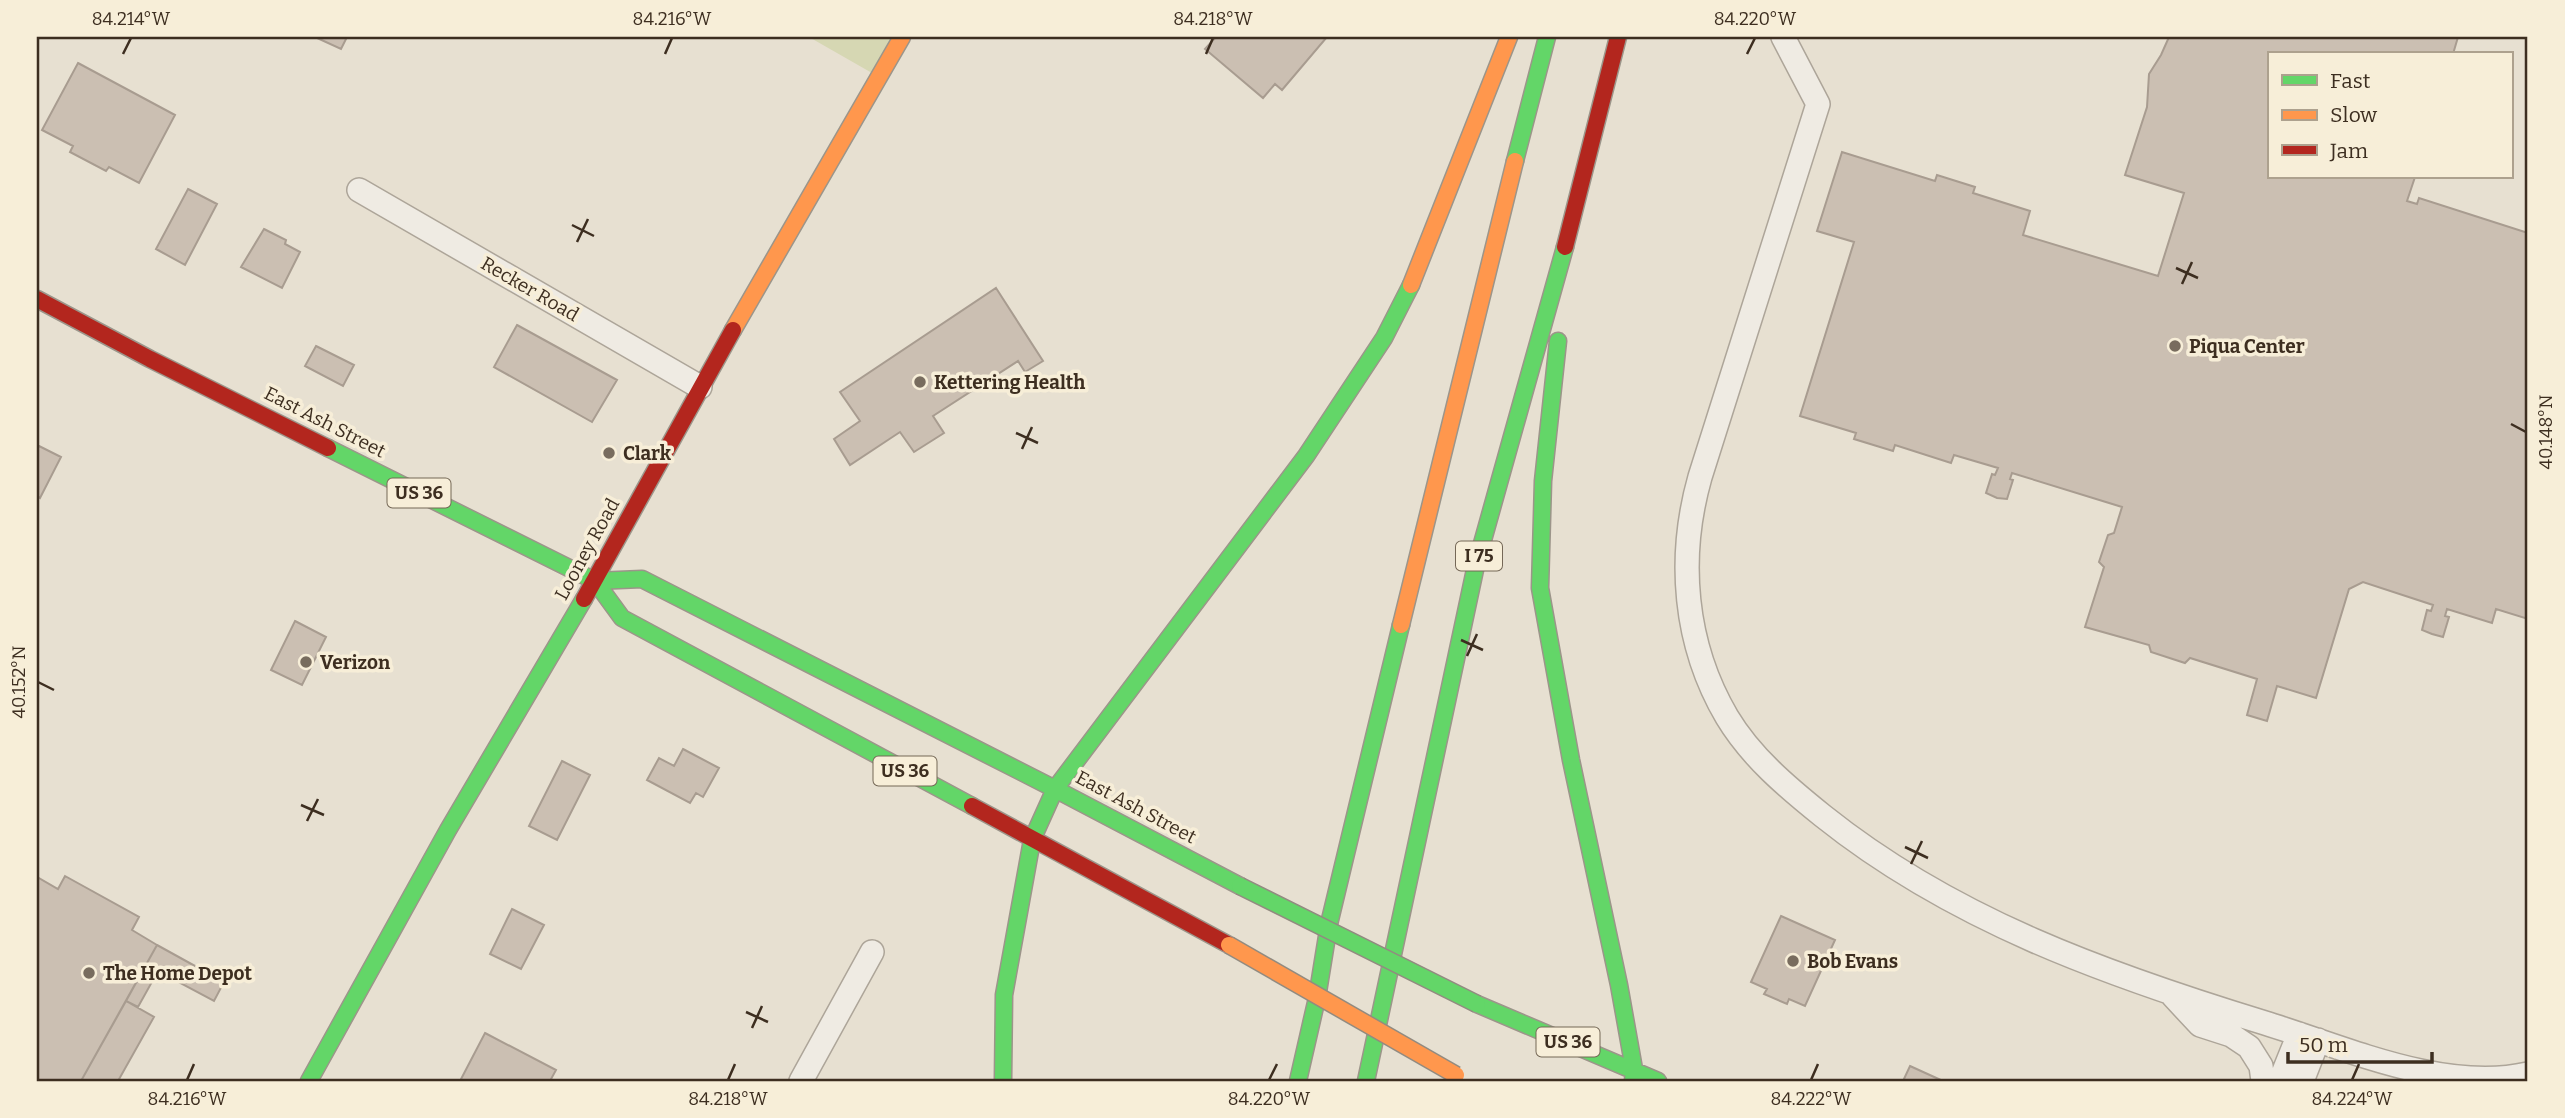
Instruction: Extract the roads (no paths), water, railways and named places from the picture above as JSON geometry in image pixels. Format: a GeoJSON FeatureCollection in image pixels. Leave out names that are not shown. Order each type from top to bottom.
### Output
{"type":"FeatureCollection","features":[{"type":"Feature","properties":{"kind":"main road","name":"Looney Road"},"geometry":{"type":"LineString","coordinates":[[309,1081],[448,830],[594,581],[700,387],[902,37]]}},
{"type":"Feature","properties":{"kind":"main road"},"geometry":{"type":"LineString","coordinates":[[1003,1081],[1004,995],[1032,839],[1055,789],[1306,456],[1384,338],[1416,275],[1509,37]]}},
{"type":"Feature","properties":{"kind":"main road"},"geometry":{"type":"LineString","coordinates":[[1298,1081],[1317,998],[1332,910],[1480,295],[1546,37]]}},
{"type":"Feature","properties":{"kind":"main road","name":"I 75"},"geometry":{"type":"LineString","coordinates":[[1366,1081],[1476,565],[1570,230],[1618,37]]}},
{"type":"Feature","properties":{"kind":"main road"},"geometry":{"type":"LineString","coordinates":[[1570,230],[1543,481],[1540,588],[1571,761],[1619,985],[1633,1075]]}},
{"type":"Feature","properties":{"kind":"main road","name":"East Ash Street"},"geometry":{"type":"LineString","coordinates":[[37,299],[150,359],[594,581],[622,618],[1229,945],[1461,1078]]}},
{"type":"Feature","properties":{"kind":"main road","name":"East Ash Street"},"geometry":{"type":"LineString","coordinates":[[594,581],[642,579],[1240,886],[1477,1004],[1633,1075],[1658,1081]]}},
{"type":"Feature","properties":{"kind":"street"},"geometry":{"type":"LineString","coordinates":[[1783,37],[1818,104],[1700,477],[1690,521],[1686,567],[1689,607],[1699,649],[1711,685],[1733,726],[1768,769],[1811,807],[1875,856],[1934,892],[2012,932],[2076,960],[2171,994],[2437,1075],[2487,1079],[2528,1074]]}},
{"type":"Feature","properties":{"kind":"street","name":"Recker Road"},"geometry":{"type":"LineString","coordinates":[[359,190],[700,387]]}},
{"type":"Feature","properties":{"kind":"street"},"geometry":{"type":"LineString","coordinates":[[801,1081],[872,952]]}},
{"type":"Feature","properties":{"kind":"street"},"geometry":{"type":"LineString","coordinates":[[2171,994],[2200,1025],[2231,1035],[2249,1047],[2260,1066],[2263,1081]]}},
{"type":"Feature","properties":{"kind":"street"},"geometry":{"type":"LineString","coordinates":[[2280,1081],[2309,1037]]}},
{"type":"Feature","properties":{"kind":"street"},"geometry":{"type":"LineString","coordinates":[[2302,1081],[2309,1037]]}},
{"type":"Feature","properties":{"kind":"place","name":"Piqua Center"},"geometry":{"type":"Point","coordinates":[2175,346]}},
{"type":"Feature","properties":{"kind":"place","name":"Kettering Health"},"geometry":{"type":"Point","coordinates":[920,382]}},
{"type":"Feature","properties":{"kind":"place","name":"Clark"},"geometry":{"type":"Point","coordinates":[609,453]}},
{"type":"Feature","properties":{"kind":"place","name":"Verizon"},"geometry":{"type":"Point","coordinates":[306,662]}},
{"type":"Feature","properties":{"kind":"place","name":"Bob Evans"},"geometry":{"type":"Point","coordinates":[1793,961]}},
{"type":"Feature","properties":{"kind":"place","name":"The Home Depot"},"geometry":{"type":"Point","coordinates":[89,973]}}]}
